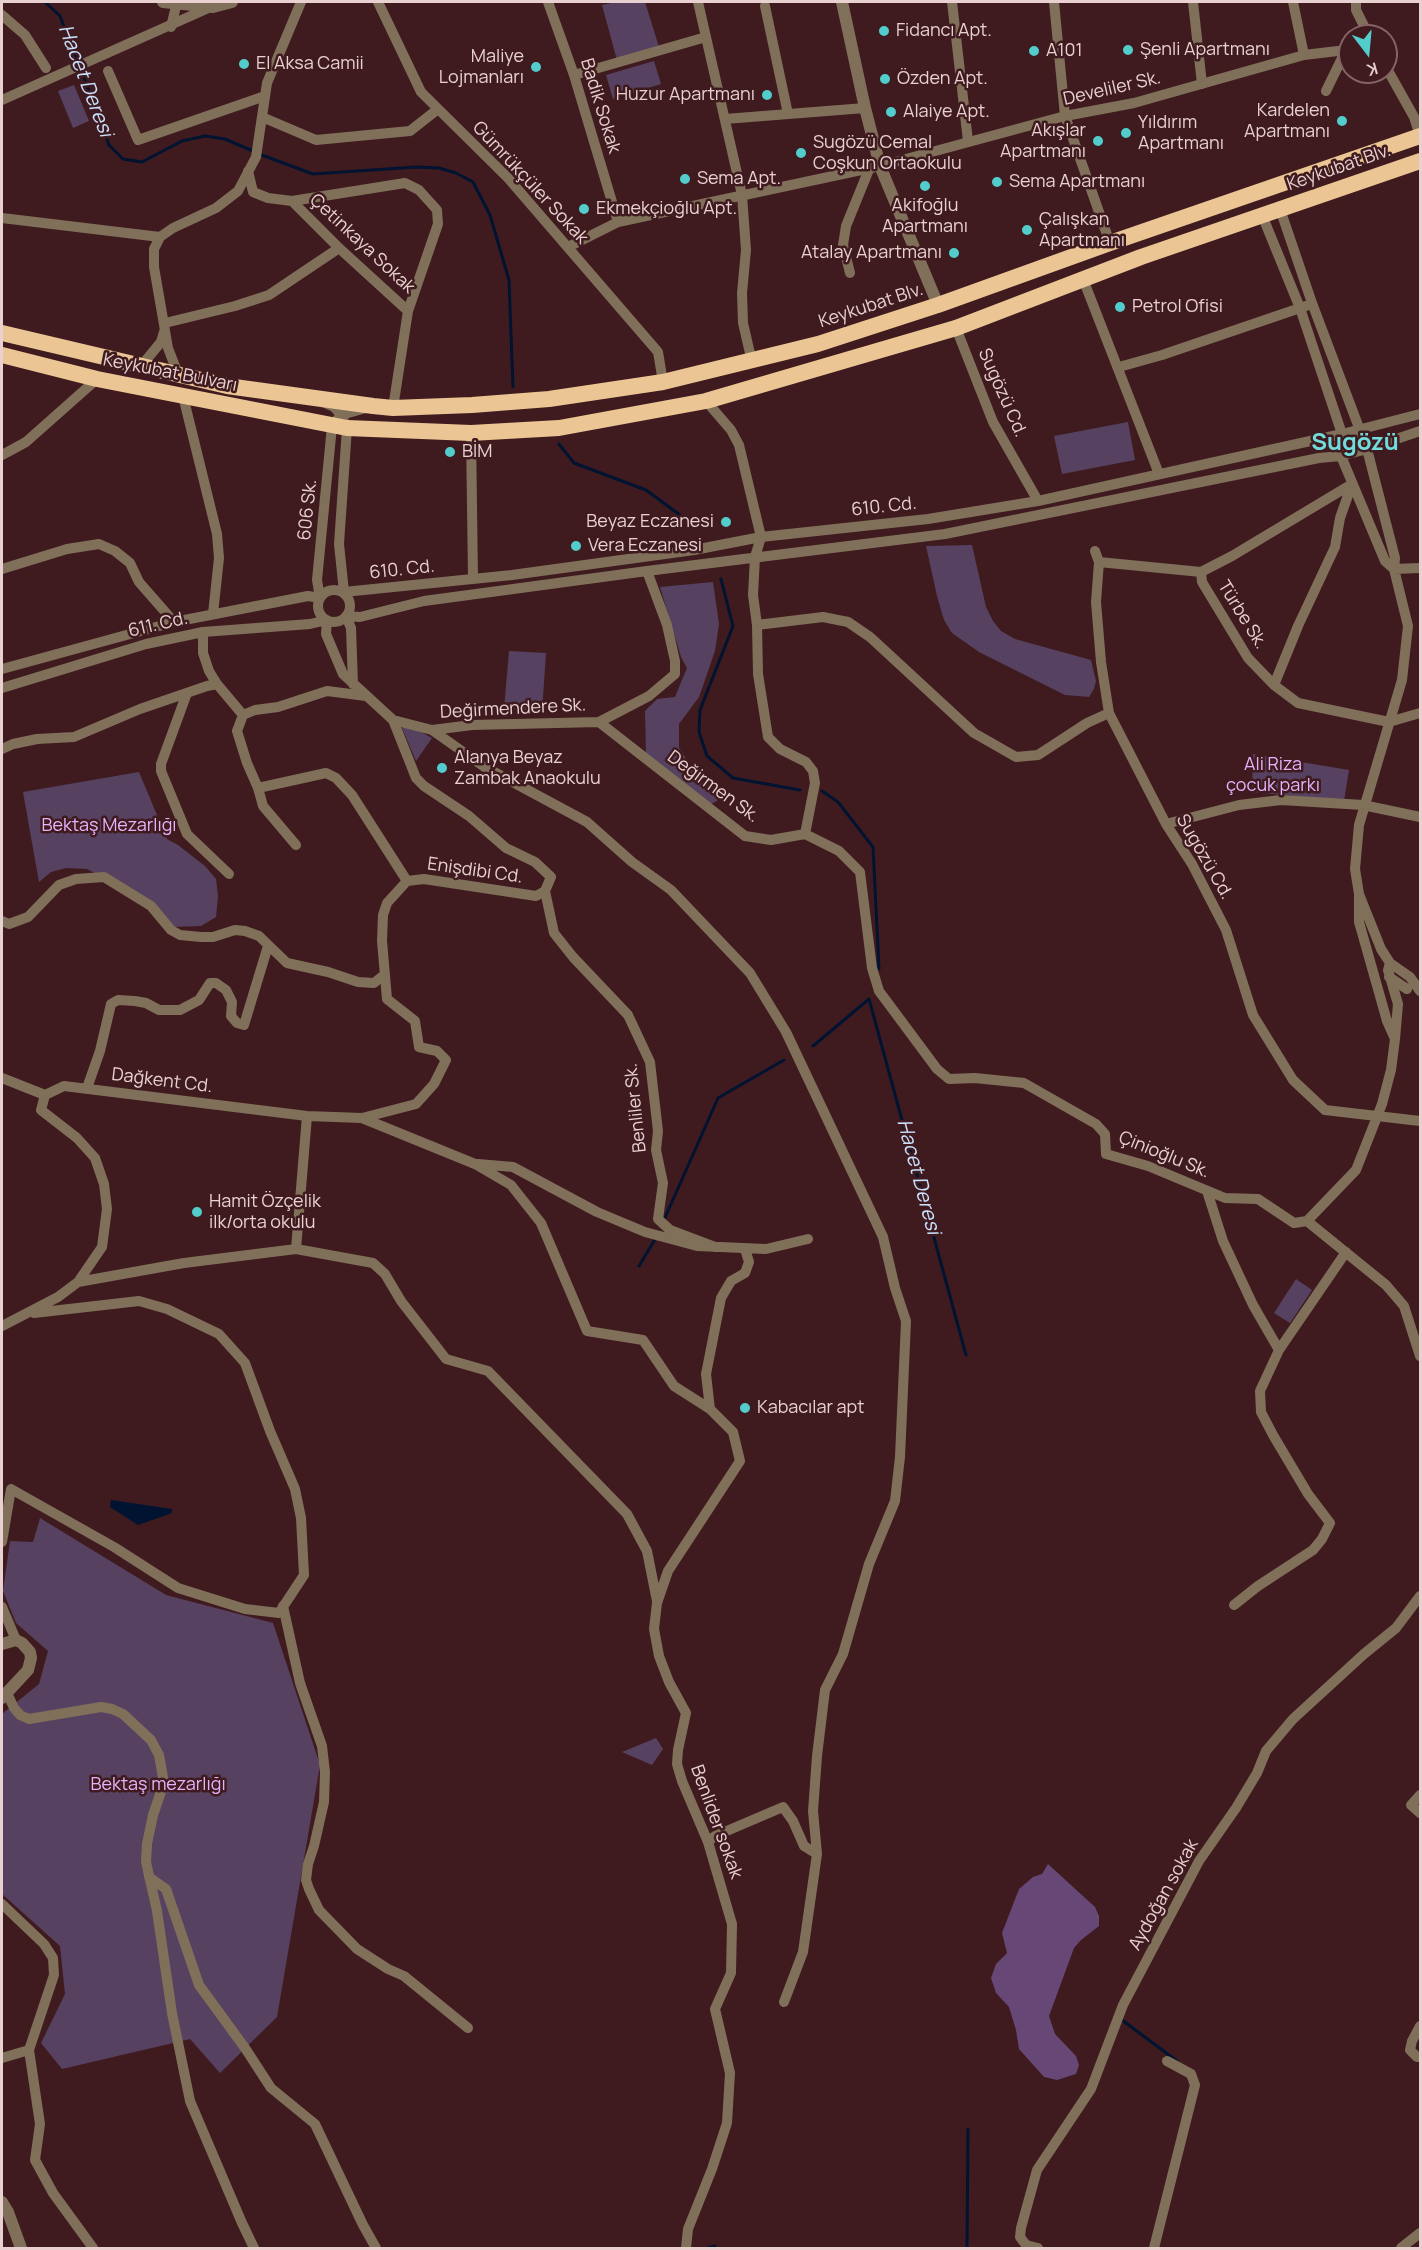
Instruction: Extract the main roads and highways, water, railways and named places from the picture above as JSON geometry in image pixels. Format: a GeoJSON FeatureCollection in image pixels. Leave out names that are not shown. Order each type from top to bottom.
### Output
{"type":"FeatureCollection","features":[{"type":"Feature","properties":{"kind":"highway","name":"Keykubat Blv."},"geometry":{"type":"LineString","coordinates":[[311,397],[393,408],[549,399],[663,382],[752,362],[818,344],[938,305],[1420,136]]}},
{"type":"Feature","properties":{"kind":"highway","name":"Keykubat Blv."},"geometry":{"type":"LineString","coordinates":[[340,423],[471,433],[559,428],[706,401],[956,328],[1083,279],[1420,161]]}},
{"type":"Feature","properties":{"kind":"highway","name":"Keykubat Bulvarı"},"geometry":{"type":"LineString","coordinates":[[2,333],[227,386],[311,397]]}},
{"type":"Feature","properties":{"kind":"highway","name":"Keykubat Bulvarı"},"geometry":{"type":"LineString","coordinates":[[2,355],[97,379],[340,423]]}},
{"type":"Feature","properties":{"kind":"water"},"geometry":{"type":"Polygon","coordinates":[[[111,1500],[172,1509],[172,1513],[138,1525],[110,1507],[111,1500]]]}},
{"type":"Feature","properties":{"kind":"waterway","name":"Hacet Deresi"},"geometry":{"type":"LineString","coordinates":[[45,2],[60,16],[78,63]]}},
{"type":"Feature","properties":{"kind":"waterway","name":"Hacet Deresi"},"geometry":{"type":"LineString","coordinates":[[81,69],[109,145],[123,159],[142,162],[182,141],[205,136],[225,139],[253,151]]}},
{"type":"Feature","properties":{"kind":"waterway","name":"Hacet Deresi"},"geometry":{"type":"LineString","coordinates":[[259,154],[313,174],[416,167],[439,168],[456,173],[473,182],[490,215],[509,280],[513,387]]}},
{"type":"Feature","properties":{"kind":"waterway","name":"Hacet Deresi"},"geometry":{"type":"LineString","coordinates":[[559,444],[574,463],[646,490],[695,526]]}},
{"type":"Feature","properties":{"kind":"waterway","name":"Hacet Deresi"},"geometry":{"type":"LineString","coordinates":[[721,579],[733,626],[700,710],[699,732],[707,756],[733,778],[800,790]]}},
{"type":"Feature","properties":{"kind":"waterway","name":"Hacet Deresi"},"geometry":{"type":"LineString","coordinates":[[822,791],[838,802],[873,847],[879,969]]}},
{"type":"Feature","properties":{"kind":"waterway","name":"Hacet Deresi"},"geometry":{"type":"LineString","coordinates":[[813,1046],[869,999],[966,1355]]}},
{"type":"Feature","properties":{"kind":"waterway"},"geometry":{"type":"LineString","coordinates":[[664,1220],[718,1098],[784,1060]]}},
{"type":"Feature","properties":{"kind":"waterway"},"geometry":{"type":"LineString","coordinates":[[639,1266],[654,1241]]}},
{"type":"Feature","properties":{"kind":"waterway"},"geometry":{"type":"LineString","coordinates":[[1122,2020],[1177,2061]]}},
{"type":"Feature","properties":{"kind":"waterway"},"geometry":{"type":"LineString","coordinates":[[967,2248],[968,2129]]}},
{"type":"Feature","properties":{"kind":"waterway"},"geometry":{"type":"LineString","coordinates":[[708,2248],[715,2246]]}},
{"type":"Feature","properties":{"kind":"place","name":"Fidancı Apt."},"geometry":{"type":"Point","coordinates":[884,31]}},
{"type":"Feature","properties":{"kind":"place","name":"Şenli Apartmanı"},"geometry":{"type":"Point","coordinates":[1128,50]}},
{"type":"Feature","properties":{"kind":"place","name":"A101"},"geometry":{"type":"Point","coordinates":[1034,51]}},
{"type":"Feature","properties":{"kind":"place","name":"El Aksa Camii"},"geometry":{"type":"Point","coordinates":[244,64]}},
{"type":"Feature","properties":{"kind":"place","name":"Maliye Lojmanları"},"geometry":{"type":"Point","coordinates":[536,67]}},
{"type":"Feature","properties":{"kind":"place","name":"Özden Apt."},"geometry":{"type":"Point","coordinates":[885,79]}},
{"type":"Feature","properties":{"kind":"place","name":"Huzur Apartmanı"},"geometry":{"type":"Point","coordinates":[767,95]}},
{"type":"Feature","properties":{"kind":"place","name":"Alaiye Apt."},"geometry":{"type":"Point","coordinates":[891,112]}},
{"type":"Feature","properties":{"kind":"place","name":"Kardelen Apartmanı"},"geometry":{"type":"Point","coordinates":[1342,121]}},
{"type":"Feature","properties":{"kind":"place","name":"Yıldırım Apartmanı"},"geometry":{"type":"Point","coordinates":[1126,133]}},
{"type":"Feature","properties":{"kind":"place","name":"Akışlar Apartmanı"},"geometry":{"type":"Point","coordinates":[1098,141]}},
{"type":"Feature","properties":{"kind":"place","name":"Sugözü Cemal Coşkun Ortaokulu"},"geometry":{"type":"Point","coordinates":[801,153]}},
{"type":"Feature","properties":{"kind":"place","name":"Sema Apt."},"geometry":{"type":"Point","coordinates":[685,179]}},
{"type":"Feature","properties":{"kind":"place","name":"Sema Apartmanı"},"geometry":{"type":"Point","coordinates":[997,182]}},
{"type":"Feature","properties":{"kind":"place","name":"Akifoğlu Apartmanı"},"geometry":{"type":"Point","coordinates":[925,186]}},
{"type":"Feature","properties":{"kind":"place","name":"Ekmekçioğlu Apt."},"geometry":{"type":"Point","coordinates":[584,209]}},
{"type":"Feature","properties":{"kind":"place","name":"Çalışkan Apartmanı"},"geometry":{"type":"Point","coordinates":[1027,230]}},
{"type":"Feature","properties":{"kind":"place","name":"Atalay Apartmanı"},"geometry":{"type":"Point","coordinates":[954,253]}},
{"type":"Feature","properties":{"kind":"place","name":"Petrol Ofisi"},"geometry":{"type":"Point","coordinates":[1120,307]}},
{"type":"Feature","properties":{"kind":"place","name":"BİM"},"geometry":{"type":"Point","coordinates":[450,452]}},
{"type":"Feature","properties":{"kind":"place","name":"Beyaz Eczanesi"},"geometry":{"type":"Point","coordinates":[726,522]}},
{"type":"Feature","properties":{"kind":"place","name":"Vera Eczanesi"},"geometry":{"type":"Point","coordinates":[576,546]}},
{"type":"Feature","properties":{"kind":"place","name":"Alanya Beyaz Zambak Anaokulu"},"geometry":{"type":"Point","coordinates":[442,768]}},
{"type":"Feature","properties":{"kind":"place","name":"Hamit Özçelik ilk/orta okulu"},"geometry":{"type":"Point","coordinates":[197,1212]}},
{"type":"Feature","properties":{"kind":"place","name":"Kabacılar apt"},"geometry":{"type":"Point","coordinates":[745,1408]}},
{"type":"Feature","properties":{"kind":"district","name":"Sugözü"},"geometry":{"type":"Point","coordinates":[1355,443]}},
{"type":"Feature","properties":{"kind":"park label","name":"Ali Riza çocuk parkı"},"geometry":{"type":"Point","coordinates":[1273,775]}},
{"type":"Feature","properties":{"kind":"park label","name":"Bektaş Mezarlığı"},"geometry":{"type":"Point","coordinates":[109,826]}},
{"type":"Feature","properties":{"kind":"park label","name":"Bektaş mezarlığı"},"geometry":{"type":"Point","coordinates":[158,1785]}}]}
